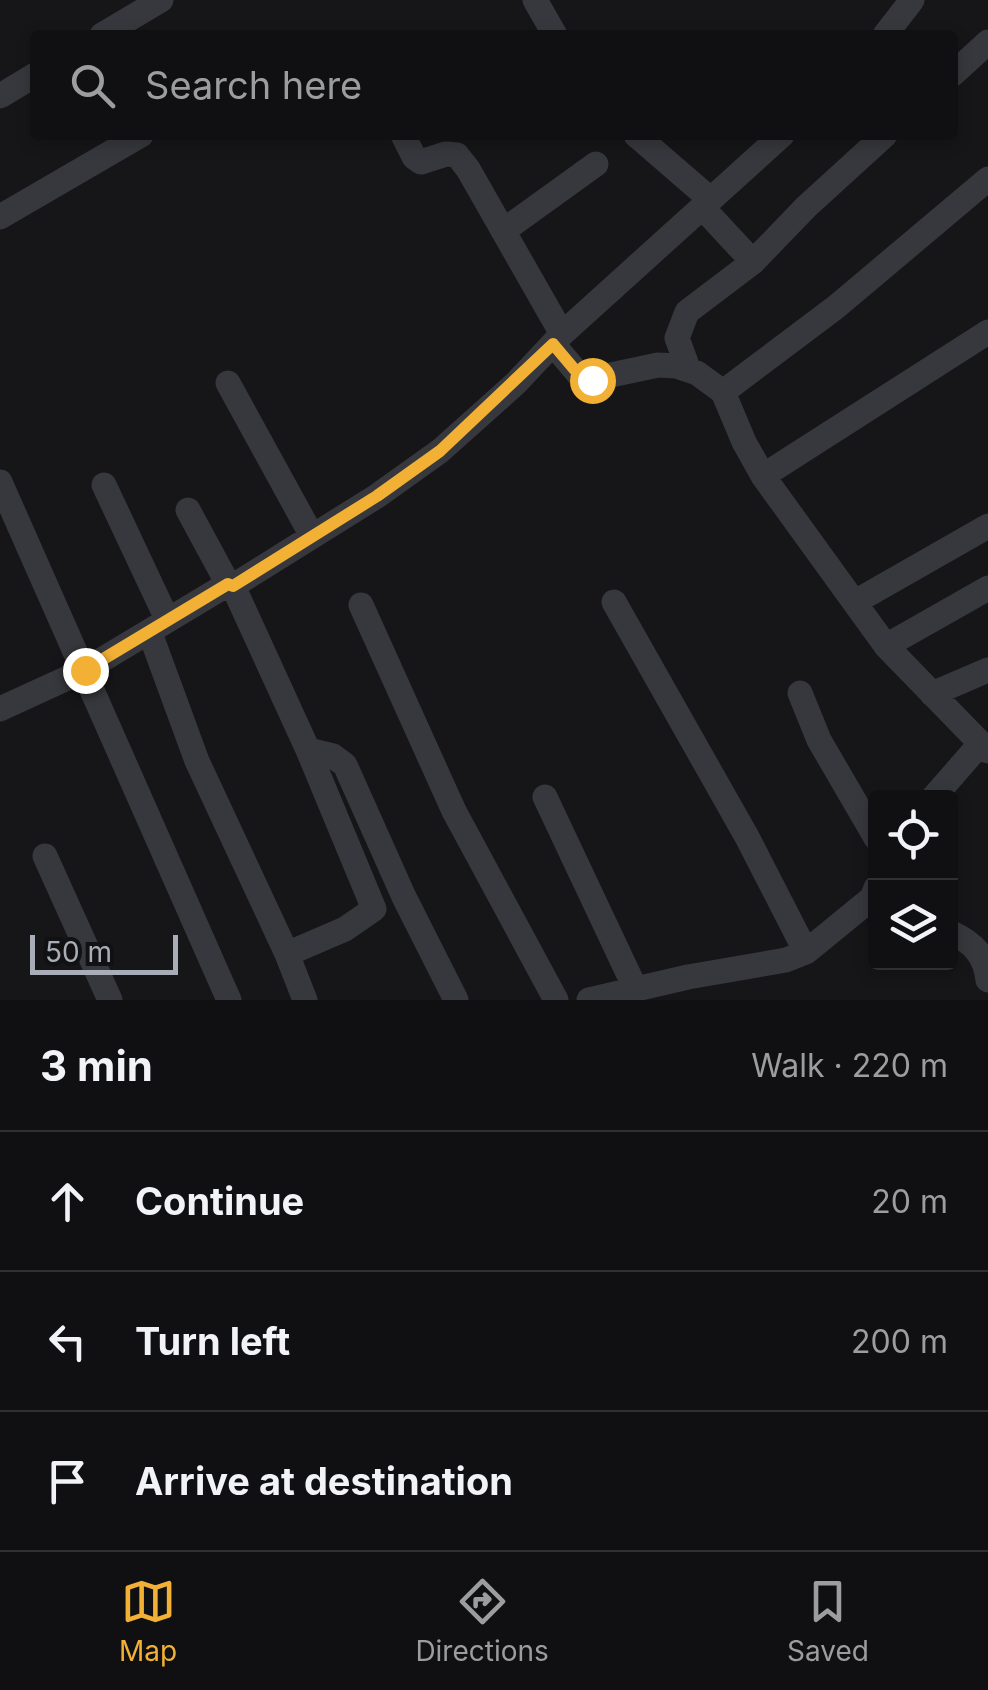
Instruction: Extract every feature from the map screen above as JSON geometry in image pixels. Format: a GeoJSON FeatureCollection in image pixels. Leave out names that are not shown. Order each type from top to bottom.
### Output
{"type":"FeatureCollection","features":[{"type":"Feature","properties":{"kind":"street"},"geometry":{"type":"LineString","coordinates":[[110,30],[161,0]]}},
{"type":"Feature","properties":{"kind":"street"},"geometry":{"type":"LineString","coordinates":[[535,0],[552,30]]}},
{"type":"Feature","properties":{"kind":"street"},"geometry":{"type":"LineString","coordinates":[[889,30],[912,0]]}},
{"type":"Feature","properties":{"kind":"street"},"geometry":{"type":"LineString","coordinates":[[958,69],[988,42]]}},
{"type":"Feature","properties":{"kind":"street"},"geometry":{"type":"LineString","coordinates":[[0,96],[30,78]]}},
{"type":"Feature","properties":{"kind":"street"},"geometry":{"type":"LineString","coordinates":[[0,218],[127,140]]}},
{"type":"Feature","properties":{"kind":"street"},"geometry":{"type":"LineString","coordinates":[[406,140],[421,162],[446,154],[457,155],[503,231],[580,376],[592,380],[658,365],[688,368],[723,392],[763,476],[886,646],[984,747],[941,790]]}},
{"type":"Feature","properties":{"kind":"street"},"geometry":{"type":"LineString","coordinates":[[641,140],[706,203],[753,262]]}},
{"type":"Feature","properties":{"kind":"street"},"geometry":{"type":"LineString","coordinates":[[0,709],[85,670],[231,585],[377,496],[440,451],[776,140]]}},
{"type":"Feature","properties":{"kind":"street"},"geometry":{"type":"LineString","coordinates":[[688,368],[677,338],[688,312],[753,262],[880,140]]}},
{"type":"Feature","properties":{"kind":"street"},"geometry":{"type":"LineString","coordinates":[[503,231],[596,164]]}},
{"type":"Feature","properties":{"kind":"street"},"geometry":{"type":"LineString","coordinates":[[723,392],[836,307],[988,179]]}},
{"type":"Feature","properties":{"kind":"street"},"geometry":{"type":"LineString","coordinates":[[763,476],[988,332]]}},
{"type":"Feature","properties":{"kind":"street"},"geometry":{"type":"LineString","coordinates":[[228,383],[312,536]]}},
{"type":"Feature","properties":{"kind":"street"},"geometry":{"type":"LineString","coordinates":[[0,482],[229,1000]]}},
{"type":"Feature","properties":{"kind":"street"},"geometry":{"type":"LineString","coordinates":[[104,485],[158,626],[198,760],[305,1000]]}},
{"type":"Feature","properties":{"kind":"street"},"geometry":{"type":"LineString","coordinates":[[188,510],[231,585],[308,750],[374,909],[344,929],[287,954]]}},
{"type":"Feature","properties":{"kind":"street"},"geometry":{"type":"LineString","coordinates":[[855,602],[988,526]]}},
{"type":"Feature","properties":{"kind":"street"},"geometry":{"type":"LineString","coordinates":[[886,646],[988,588]]}},
{"type":"Feature","properties":{"kind":"street"},"geometry":{"type":"LineString","coordinates":[[614,602],[806,952]]}},
{"type":"Feature","properties":{"kind":"street"},"geometry":{"type":"LineString","coordinates":[[361,605],[454,811],[556,1000]]}},
{"type":"Feature","properties":{"kind":"street"},"geometry":{"type":"LineString","coordinates":[[932,694],[988,670]]}},
{"type":"Feature","properties":{"kind":"street"},"geometry":{"type":"LineString","coordinates":[[800,693],[818,740],[868,824]]}},
{"type":"Feature","properties":{"kind":"street"},"geometry":{"type":"LineString","coordinates":[[308,750],[333,756],[345,765],[404,897],[456,1000]]}},
{"type":"Feature","properties":{"kind":"street"},"geometry":{"type":"LineString","coordinates":[[545,797],[636,990]]}},
{"type":"Feature","properties":{"kind":"street"},"geometry":{"type":"LineString","coordinates":[[45,856],[110,1000]]}},
{"type":"Feature","properties":{"kind":"street"},"geometry":{"type":"LineString","coordinates":[[590,1000],[786,960],[806,952],[868,900]]}},
{"type":"Feature","properties":{"kind":"street"},"geometry":{"type":"LineString","coordinates":[[958,937],[978,949],[986,964],[988,980]]}},
{"type":"Feature","properties":{"kind":"route"},"geometry":{"type":"LineString","coordinates":[[85,670],[228,584],[233,586],[377,496],[440,451],[553,344],[580,376],[592,380]]}}]}
